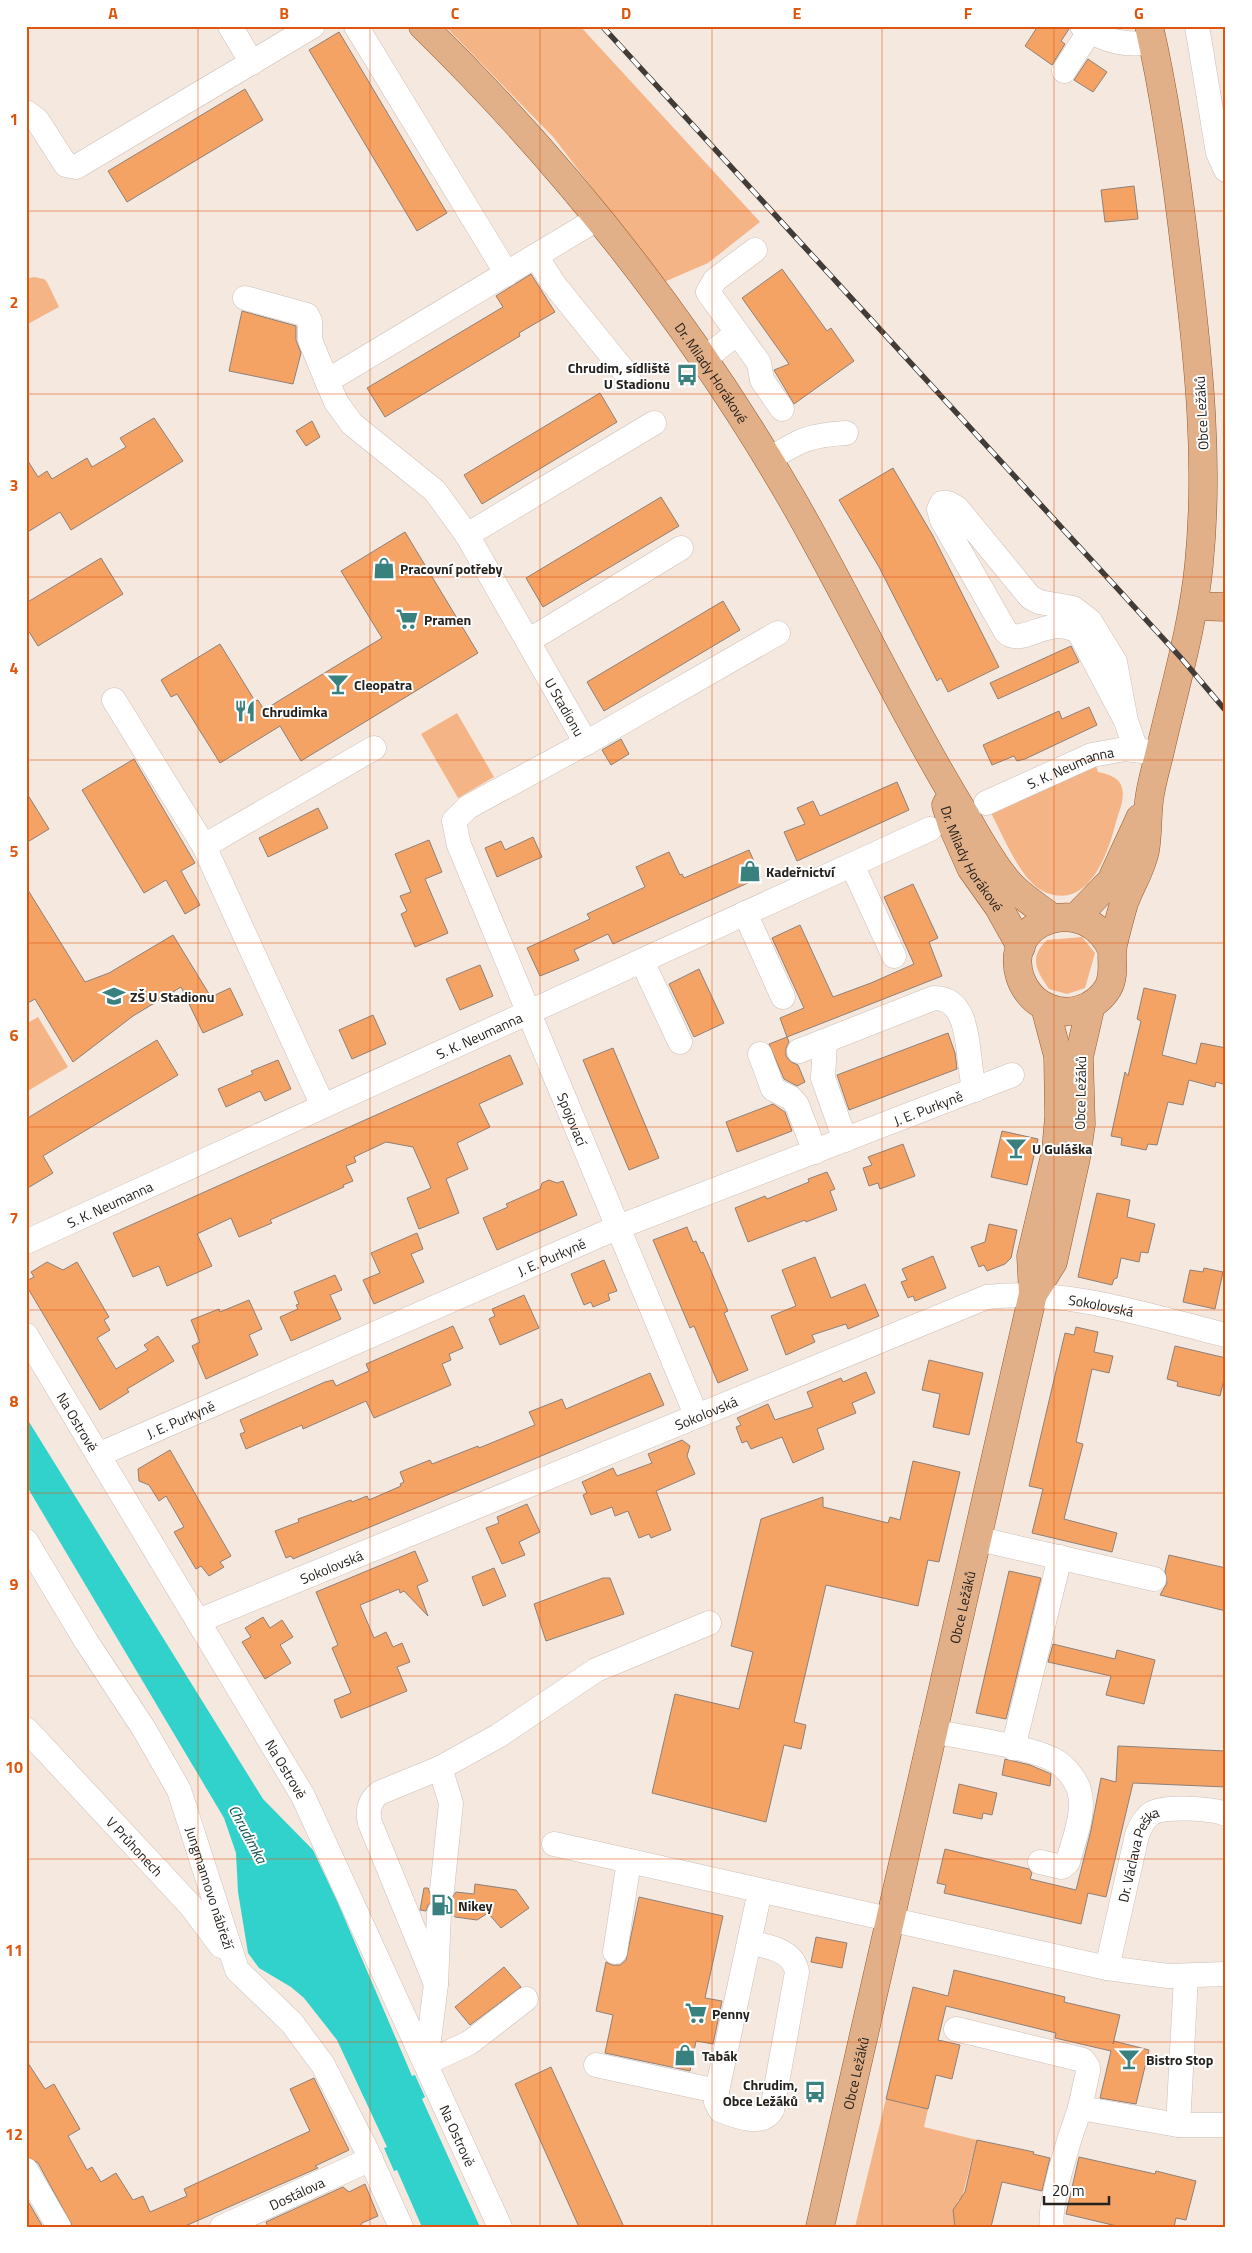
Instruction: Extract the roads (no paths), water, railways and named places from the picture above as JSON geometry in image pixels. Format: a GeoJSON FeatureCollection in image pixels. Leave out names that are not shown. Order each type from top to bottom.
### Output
{"type":"FeatureCollection","features":[{"type":"Feature","properties":{"kind":"main road","name":"Dr. Milady Horákové"},"geometry":{"type":"LineString","coordinates":[[423,26],[520,127],[597,219],[665,306],[703,360],[768,460],[851,606],[935,765],[1011,885],[1064,918]]}},
{"type":"Feature","properties":{"kind":"main road","name":"Obce Ležáků"},"geometry":{"type":"LineString","coordinates":[[1112,950],[1125,902],[1145,850],[1149,798],[1148,752],[1194,606],[1200,559],[1204,495],[1200,381],[1180,206],[1151,34]]}},
{"type":"Feature","properties":{"kind":"main road"},"geometry":{"type":"LineString","coordinates":[[1194,606],[1226,607]]}},
{"type":"Feature","properties":{"kind":"main road","name":"Dr. Milady Horákové"},"geometry":{"type":"LineString","coordinates":[[935,765],[952,825],[971,868],[998,906],[1021,947]]}},
{"type":"Feature","properties":{"kind":"main road","name":"Obce Ležáků"},"geometry":{"type":"LineString","coordinates":[[1064,918],[1111,881],[1149,798]]}},
{"type":"Feature","properties":{"kind":"main road"},"geometry":{"type":"LineString","coordinates":[[1064,918],[1094,925],[1108,940],[1114,962],[1109,986],[1091,1005],[1068,1012],[1045,1007],[1033,999],[1024,988],[1019,975],[1018,961],[1025,939],[1037,926],[1064,918]]}},
{"type":"Feature","properties":{"kind":"main road","name":"Obce Ležáků"},"geometry":{"type":"LineString","coordinates":[[1033,1294],[1053,1262],[1076,1158],[1081,1124],[1079,1056],[1091,1005]]}},
{"type":"Feature","properties":{"kind":"main road","name":"Obce Ležáků"},"geometry":{"type":"LineString","coordinates":[[820,2227],[931,1731],[979,1539],[1033,1294],[1031,1256],[1056,1151],[1060,1116],[1058,1056],[1045,1007]]}},
{"type":"Feature","properties":{"kind":"street"},"geometry":{"type":"LineString","coordinates":[[230,26],[252,63]]}},
{"type":"Feature","properties":{"kind":"street"},"geometry":{"type":"LineString","coordinates":[[26,112],[33,115],[66,165],[76,167],[313,26]]}},
{"type":"Feature","properties":{"kind":"street"},"geometry":{"type":"LineString","coordinates":[[356,26],[507,274]]}},
{"type":"Feature","properties":{"kind":"street"},"geometry":{"type":"LineString","coordinates":[[1197,26],[1218,153],[1226,170]]}},
{"type":"Feature","properties":{"kind":"street"},"geometry":{"type":"LineString","coordinates":[[1064,71],[1099,32],[1135,45],[1151,34]]}},
{"type":"Feature","properties":{"kind":"street"},"geometry":{"type":"LineString","coordinates":[[327,381],[597,219]]}},
{"type":"Feature","properties":{"kind":"street"},"geometry":{"type":"LineString","coordinates":[[755,250],[715,280],[708,289],[710,298],[759,363],[762,380],[782,409]]}},
{"type":"Feature","properties":{"kind":"street"},"geometry":{"type":"LineString","coordinates":[[536,256],[553,283],[628,376]]}},
{"type":"Feature","properties":{"kind":"street","name":"U Stadionu"},"geometry":{"type":"LineString","coordinates":[[244,298],[307,314],[310,321],[310,340],[336,402],[347,419],[435,491],[467,535],[586,744],[468,807],[454,821]]}},
{"type":"Feature","properties":{"kind":"street"},"geometry":{"type":"LineString","coordinates":[[703,360],[737,333]]}},
{"type":"Feature","properties":{"kind":"street"},"geometry":{"type":"LineString","coordinates":[[467,535],[654,423]]}},
{"type":"Feature","properties":{"kind":"street"},"geometry":{"type":"LineString","coordinates":[[768,460],[804,438],[818,434],[846,433]]}},
{"type":"Feature","properties":{"kind":"street"},"geometry":{"type":"LineString","coordinates":[[1126,721],[1115,662],[1090,620],[1073,608],[1034,600],[957,508],[948,503],[942,503],[939,509],[942,520],[1006,632],[1018,637],[1059,625],[1079,632],[1126,721],[1148,752]]}},
{"type":"Feature","properties":{"kind":"street"},"geometry":{"type":"LineString","coordinates":[[528,641],[681,548]]}},
{"type":"Feature","properties":{"kind":"street"},"geometry":{"type":"LineString","coordinates":[[586,744],[778,633]]}},
{"type":"Feature","properties":{"kind":"street"},"geometry":{"type":"LineString","coordinates":[[114,700],[204,846],[324,1106]]}},
{"type":"Feature","properties":{"kind":"street"},"geometry":{"type":"LineString","coordinates":[[204,846],[374,748]]}},
{"type":"Feature","properties":{"kind":"street","name":"S. K. Neumanna"},"geometry":{"type":"LineString","coordinates":[[986,802],[1092,754],[1113,750],[1148,752]]}},
{"type":"Feature","properties":{"kind":"street","name":"Spojovací"},"geometry":{"type":"LineString","coordinates":[[454,821],[459,846],[616,1228],[696,1415]]}},
{"type":"Feature","properties":{"kind":"street","name":"S. K. Neumanna"},"geometry":{"type":"LineString","coordinates":[[26,1242],[930,829]]}},
{"type":"Feature","properties":{"kind":"street"},"geometry":{"type":"LineString","coordinates":[[852,864],[894,956]]}},
{"type":"Feature","properties":{"kind":"street"},"geometry":{"type":"LineString","coordinates":[[745,914],[783,997]]}},
{"type":"Feature","properties":{"kind":"street"},"geometry":{"type":"LineString","coordinates":[[642,961],[680,1042]]}},
{"type":"Feature","properties":{"kind":"street"},"geometry":{"type":"LineString","coordinates":[[799,1051],[934,998],[940,998],[957,1008],[963,1018],[970,1072],[975,1090]]}},
{"type":"Feature","properties":{"kind":"street"},"geometry":{"type":"LineString","coordinates":[[826,1041],[823,1078],[845,1140]]}},
{"type":"Feature","properties":{"kind":"street"},"geometry":{"type":"LineString","coordinates":[[760,1054],[774,1088],[791,1098],[797,1105],[815,1152]]}},
{"type":"Feature","properties":{"kind":"street","name":"J. E. Purkyně"},"geometry":{"type":"LineString","coordinates":[[98,1455],[616,1228],[1012,1075]]}},
{"type":"Feature","properties":{"kind":"street","name":"Sokolovská"},"geometry":{"type":"LineString","coordinates":[[198,1622],[696,1415],[987,1297],[1033,1294],[1077,1300],[1226,1335]]}},
{"type":"Feature","properties":{"kind":"street","name":"Na Ostrově"},"geometry":{"type":"LineString","coordinates":[[26,1335],[312,1813],[500,2227]]}},
{"type":"Feature","properties":{"kind":"street"},"geometry":{"type":"LineString","coordinates":[[979,1539],[1154,1579]]}},
{"type":"Feature","properties":{"kind":"street","name":"Jungmannovo nábřeží"},"geometry":{"type":"LineString","coordinates":[[26,1542],[86,1641],[149,1737],[179,1790],[237,1970],[302,2034],[332,2081],[371,2159],[401,2227]]}},
{"type":"Feature","properties":{"kind":"street"},"geometry":{"type":"LineString","coordinates":[[1013,1748],[1060,1557]]}},
{"type":"Feature","properties":{"kind":"street"},"geometry":{"type":"LineString","coordinates":[[436,1984],[370,1823],[369,1812],[372,1801],[379,1793],[440,1768],[498,1736],[596,1670],[709,1623]]}},
{"type":"Feature","properties":{"kind":"street","name":"V Průhonech"},"geometry":{"type":"LineString","coordinates":[[26,1729],[200,1916],[237,1970]]}},
{"type":"Feature","properties":{"kind":"street"},"geometry":{"type":"LineString","coordinates":[[931,1731],[1038,1754],[1058,1762],[1072,1776],[1079,1790],[1080,1813],[1066,1865],[1062,1867],[1040,1862]]}},
{"type":"Feature","properties":{"kind":"street"},"geometry":{"type":"LineString","coordinates":[[440,1768],[451,1803],[442,1890]]}},
{"type":"Feature","properties":{"kind":"street","name":"Dr. Václava Peška"},"geometry":{"type":"LineString","coordinates":[[1107,1968],[1137,1835],[1145,1820],[1160,1810],[1172,1809],[1212,1811],[1226,1814]]}},
{"type":"Feature","properties":{"kind":"street"},"geometry":{"type":"LineString","coordinates":[[554,1844],[1107,1968],[1186,1977],[1226,1974]]}},
{"type":"Feature","properties":{"kind":"street"},"geometry":{"type":"LineString","coordinates":[[615,1952],[630,1861]]}},
{"type":"Feature","properties":{"kind":"street"},"geometry":{"type":"LineString","coordinates":[[749,1942],[773,1948],[787,1954],[796,1965],[797,1972],[772,2110],[764,2119],[760,2120],[725,2112],[717,2107],[717,2091],[760,1890]]}},
{"type":"Feature","properties":{"kind":"street"},"geometry":{"type":"LineString","coordinates":[[426,2063],[436,1984],[439,1913]]}},
{"type":"Feature","properties":{"kind":"street"},"geometry":{"type":"LineString","coordinates":[[1178,2125],[1186,1977]]}},
{"type":"Feature","properties":{"kind":"street"},"geometry":{"type":"LineString","coordinates":[[426,2063],[469,2043],[526,1999]]}},
{"type":"Feature","properties":{"kind":"street"},"geometry":{"type":"LineString","coordinates":[[956,2029],[1083,2060],[1088,2067],[1080,2108],[1070,2136],[1055,2200],[1051,2219],[1052,2227]]}},
{"type":"Feature","properties":{"kind":"street"},"geometry":{"type":"LineString","coordinates":[[596,2065],[717,2091]]}},
{"type":"Feature","properties":{"kind":"street"},"geometry":{"type":"LineString","coordinates":[[1080,2108],[1178,2125],[1226,2125]]}},
{"type":"Feature","properties":{"kind":"street","name":"Dostálova"},"geometry":{"type":"LineString","coordinates":[[222,2227],[371,2159]]}},
{"type":"Feature","properties":{"kind":"street"},"geometry":{"type":"LineString","coordinates":[[26,2170],[59,2227]]}},
{"type":"Feature","properties":{"kind":"water"},"geometry":{"type":"Polygon","coordinates":[[[26,1417],[263,1799],[313,1850],[338,1903],[412,2076],[415,2075],[425,2097],[422,2099],[480,2227],[422,2227],[397,2170],[394,2171],[384,2148],[387,2147],[337,2040],[304,1998],[291,1987],[259,1968],[248,1953],[238,1892],[236,1853],[224,1818],[26,1485],[26,1417]]]}},
{"type":"Feature","properties":{"kind":"railway"},"geometry":{"type":"LineString","coordinates":[[602,26],[1182,659],[1226,711]]}},
{"type":"Feature","properties":{"kind":"place","name":"Chrudim, sídliště U Stadionu"},"geometry":{"type":"Point","coordinates":[687,375]}},
{"type":"Feature","properties":{"kind":"place","name":"Pracovní potřeby"},"geometry":{"type":"Point","coordinates":[384,568]}},
{"type":"Feature","properties":{"kind":"place","name":"Pramen"},"geometry":{"type":"Point","coordinates":[407,619]}},
{"type":"Feature","properties":{"kind":"place","name":"Cleopatra"},"geometry":{"type":"Point","coordinates":[338,684]}},
{"type":"Feature","properties":{"kind":"place","name":"Chrudimka"},"geometry":{"type":"Point","coordinates":[245,711]}},
{"type":"Feature","properties":{"kind":"place","name":"Kadeřnictví"},"geometry":{"type":"Point","coordinates":[750,871]}},
{"type":"Feature","properties":{"kind":"place","name":"ZŠ U Stadionu"},"geometry":{"type":"Point","coordinates":[114,996]}},
{"type":"Feature","properties":{"kind":"place","name":"U Guláška"},"geometry":{"type":"Point","coordinates":[1016,1148]}},
{"type":"Feature","properties":{"kind":"place","name":"Nikey"},"geometry":{"type":"Point","coordinates":[442,1905]}},
{"type":"Feature","properties":{"kind":"place","name":"Penny"},"geometry":{"type":"Point","coordinates":[696,2013]}},
{"type":"Feature","properties":{"kind":"place","name":"Tabák"},"geometry":{"type":"Point","coordinates":[685,2055]}},
{"type":"Feature","properties":{"kind":"place","name":"Bistro Stop"},"geometry":{"type":"Point","coordinates":[1129,2059]}},
{"type":"Feature","properties":{"kind":"place","name":"Chrudim, Obce Ležáků"},"geometry":{"type":"Point","coordinates":[815,2092]}}]}
